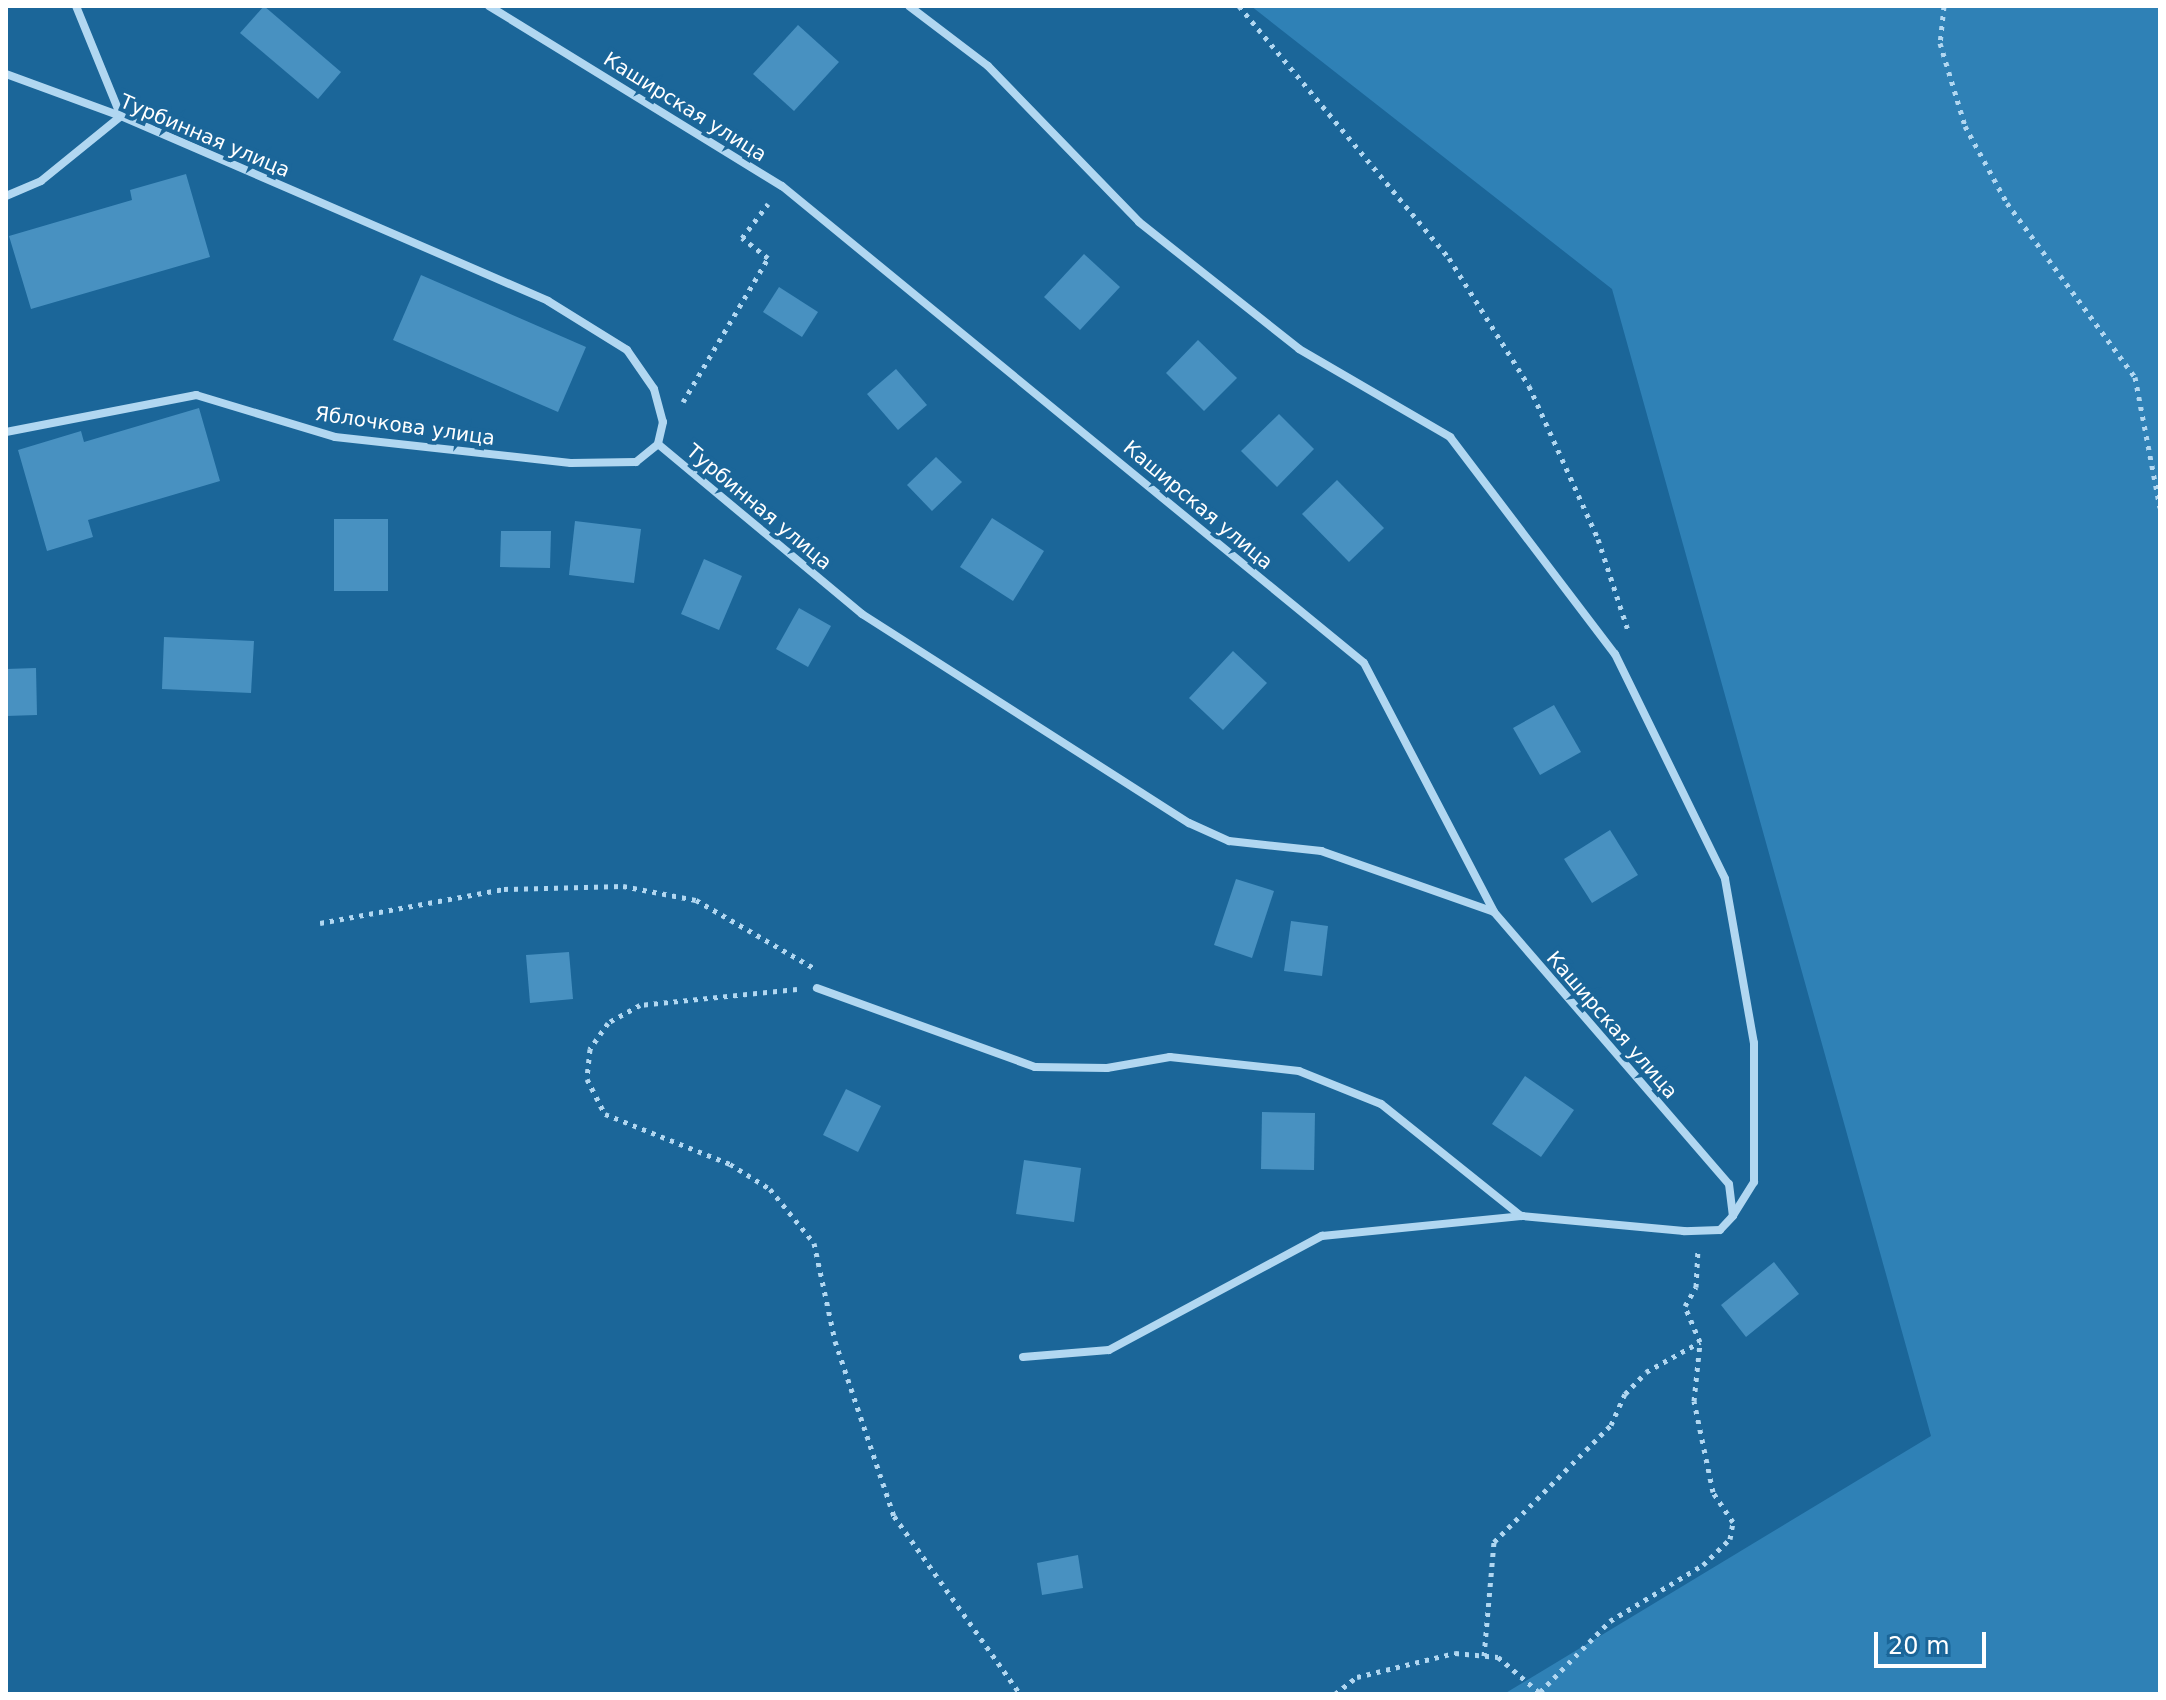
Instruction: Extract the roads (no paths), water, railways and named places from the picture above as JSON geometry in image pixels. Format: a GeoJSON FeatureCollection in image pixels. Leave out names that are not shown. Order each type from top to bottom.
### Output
{"type":"FeatureCollection","features":[{"type":"Feature","properties":{"kind":"street"},"geometry":{"type":"LineString","coordinates":[[6,196],[41,181],[121,116],[76,6]]}},
{"type":"Feature","properties":{"kind":"street","name":"Каширская улица"},"geometry":{"type":"LineString","coordinates":[[489,6],[782,186],[1364,663],[1494,912],[1729,1184],[1733,1216]]}},
{"type":"Feature","properties":{"kind":"street"},"geometry":{"type":"LineString","coordinates":[[909,6],[988,66],[1139,222],[1299,349],[1450,437],[1492,485],[1629,683],[1725,879],[1754,1043],[1754,1182],[1733,1216],[1720,1230],[1521,1216],[1322,1236],[1109,1350],[1023,1357]]}},
{"type":"Feature","properties":{"kind":"street","name":"Турбинная улица"},"geometry":{"type":"LineString","coordinates":[[6,74],[121,116],[548,301],[627,350],[654,389],[663,422],[658,444],[862,614],[1189,823],[1229,841],[1321,851],[1494,912]]}},
{"type":"Feature","properties":{"kind":"street","name":"Яблочкова улица"},"geometry":{"type":"LineString","coordinates":[[6,432],[196,395],[335,437],[571,463],[636,462],[658,444]]}},
{"type":"Feature","properties":{"kind":"street"},"geometry":{"type":"LineString","coordinates":[[817,988],[1035,1067],[1107,1068],[1170,1057],[1299,1071],[1381,1104],[1521,1216]]}}]}
